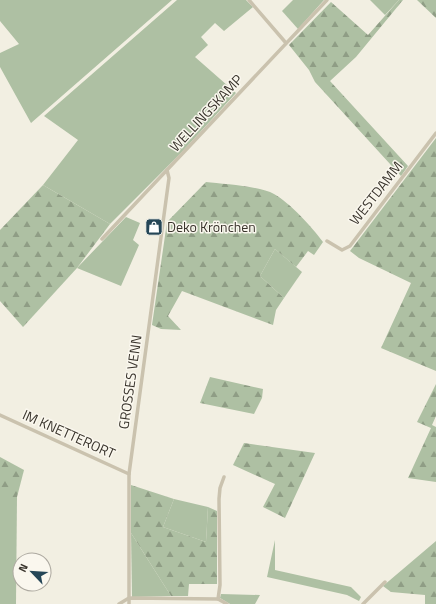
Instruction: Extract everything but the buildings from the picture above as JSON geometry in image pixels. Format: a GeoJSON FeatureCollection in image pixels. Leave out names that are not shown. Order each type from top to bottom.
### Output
{"type":"FeatureCollection","features":[{"type":"Feature","properties":{"kind":"street"},"geometry":{"type":"LineString","coordinates":[[248,0],[286,43]]}},
{"type":"Feature","properties":{"kind":"street","name":"WELLINGSKAMP"},"geometry":{"type":"LineString","coordinates":[[102,239],[327,0]]}},
{"type":"Feature","properties":{"kind":"street","name":"WESTDAMM"},"geometry":{"type":"LineString","coordinates":[[327,241],[342,250],[350,246],[436,134]]}},
{"type":"Feature","properties":{"kind":"street","name":"GROSSES VENN"},"geometry":{"type":"LineString","coordinates":[[129,604],[129,474],[169,178],[167,170]]}},
{"type":"Feature","properties":{"kind":"street","name":"IM KNETTERORT"},"geometry":{"type":"LineString","coordinates":[[0,415],[129,474]]}},
{"type":"Feature","properties":{"kind":"street"},"geometry":{"type":"LineString","coordinates":[[218,599],[220,586],[219,499],[220,488],[224,477]]}},
{"type":"Feature","properties":{"kind":"street"},"geometry":{"type":"LineString","coordinates":[[363,604],[385,582]]}},
{"type":"Feature","properties":{"kind":"street"},"geometry":{"type":"LineString","coordinates":[[119,604],[130,598],[218,599],[227,604]]}},
{"type":"Feature","properties":{"kind":"green space"},"geometry":{"type":"Polygon","coordinates":[[[0,0],[172,0],[31,123],[0,67],[0,53],[19,44],[0,21],[0,0]]]}},
{"type":"Feature","properties":{"kind":"green space"},"geometry":{"type":"Polygon","coordinates":[[[177,0],[246,0],[253,7],[224,31],[215,23],[201,37],[208,45],[195,57],[236,93],[179,155],[110,224],[43,185],[78,140],[44,116],[177,0]]]}},
{"type":"Feature","properties":{"kind":"green space"},"geometry":{"type":"Polygon","coordinates":[[[293,0],[324,0],[298,29],[282,11],[293,0]]]}},
{"type":"Feature","properties":{"kind":"green space"},"geometry":{"type":"Polygon","coordinates":[[[370,0],[399,0],[385,15],[370,0]]]}},
{"type":"Feature","properties":{"kind":"green space"},"geometry":{"type":"Polygon","coordinates":[[[399,0],[403,0],[356,57],[330,81],[408,166],[401,176],[315,82],[309,70],[289,45],[331,2],[368,35],[399,0]]]}},
{"type":"Feature","properties":{"kind":"green space"},"geometry":{"type":"Polygon","coordinates":[[[417,0],[436,0],[436,18],[417,0]]]}},
{"type":"Feature","properties":{"kind":"green space"},"geometry":{"type":"Polygon","coordinates":[[[436,138],[436,371],[381,348],[411,283],[359,258],[350,251],[436,138]]]}},
{"type":"Feature","properties":{"kind":"green space"},"geometry":{"type":"Polygon","coordinates":[[[206,182],[251,187],[274,194],[287,203],[323,242],[314,255],[308,251],[296,267],[275,249],[260,276],[284,298],[276,310],[273,325],[182,291],[168,316],[181,330],[161,329],[152,325],[167,222],[206,182]]]}},
{"type":"Feature","properties":{"kind":"green space"},"geometry":{"type":"Polygon","coordinates":[[[43,185],[110,224],[77,268],[23,327],[0,301],[0,230],[43,185]]]}},
{"type":"Feature","properties":{"kind":"green space"},"geometry":{"type":"Polygon","coordinates":[[[126,217],[140,223],[133,240],[139,245],[121,286],[77,268],[126,217]]]}},
{"type":"Feature","properties":{"kind":"green space"},"geometry":{"type":"Polygon","coordinates":[[[275,249],[302,272],[284,298],[260,276],[275,249]]]}},
{"type":"Feature","properties":{"kind":"green space"},"geometry":{"type":"Polygon","coordinates":[[[210,377],[263,389],[262,398],[254,414],[200,403],[210,377]]]}},
{"type":"Feature","properties":{"kind":"green space"},"geometry":{"type":"Polygon","coordinates":[[[436,384],[436,416],[432,425],[436,427],[436,482],[408,478],[431,428],[417,422],[436,384]]]}},
{"type":"Feature","properties":{"kind":"green space"},"geometry":{"type":"Polygon","coordinates":[[[244,443],[315,453],[285,518],[263,507],[275,484],[233,465],[244,443]]]}},
{"type":"Feature","properties":{"kind":"green space"},"geometry":{"type":"Polygon","coordinates":[[[0,457],[24,470],[17,497],[0,497],[0,457]]]}},
{"type":"Feature","properties":{"kind":"green space"},"geometry":{"type":"Polygon","coordinates":[[[131,485],[174,499],[163,527],[206,542],[208,507],[217,511],[217,584],[189,584],[188,596],[171,596],[131,533],[131,485]]]}},
{"type":"Feature","properties":{"kind":"green space"},"geometry":{"type":"Polygon","coordinates":[[[0,497],[17,497],[16,552],[12,552],[12,592],[16,592],[16,604],[0,604],[0,497]]]}},
{"type":"Feature","properties":{"kind":"green space"},"geometry":{"type":"Polygon","coordinates":[[[174,499],[208,507],[206,542],[163,527],[174,499]]]}},
{"type":"Feature","properties":{"kind":"green space"},"geometry":{"type":"Polygon","coordinates":[[[131,533],[171,596],[132,597],[131,533]]]}},
{"type":"Feature","properties":{"kind":"green space"},"geometry":{"type":"Polygon","coordinates":[[[275,540],[275,570],[351,587],[361,597],[359,601],[347,595],[267,577],[275,540]]]}},
{"type":"Feature","properties":{"kind":"green space"},"geometry":{"type":"Polygon","coordinates":[[[436,541],[436,604],[425,604],[425,595],[391,592],[383,586],[436,541]]]}},
{"type":"Feature","properties":{"kind":"green space"},"geometry":{"type":"Polygon","coordinates":[[[221,594],[260,595],[255,604],[230,604],[220,598],[221,594]]]}},
{"type":"Feature","properties":{"kind":"place","name":"Deko Krönchen"},"geometry":{"type":"Point","coordinates":[154,227]}}]}
